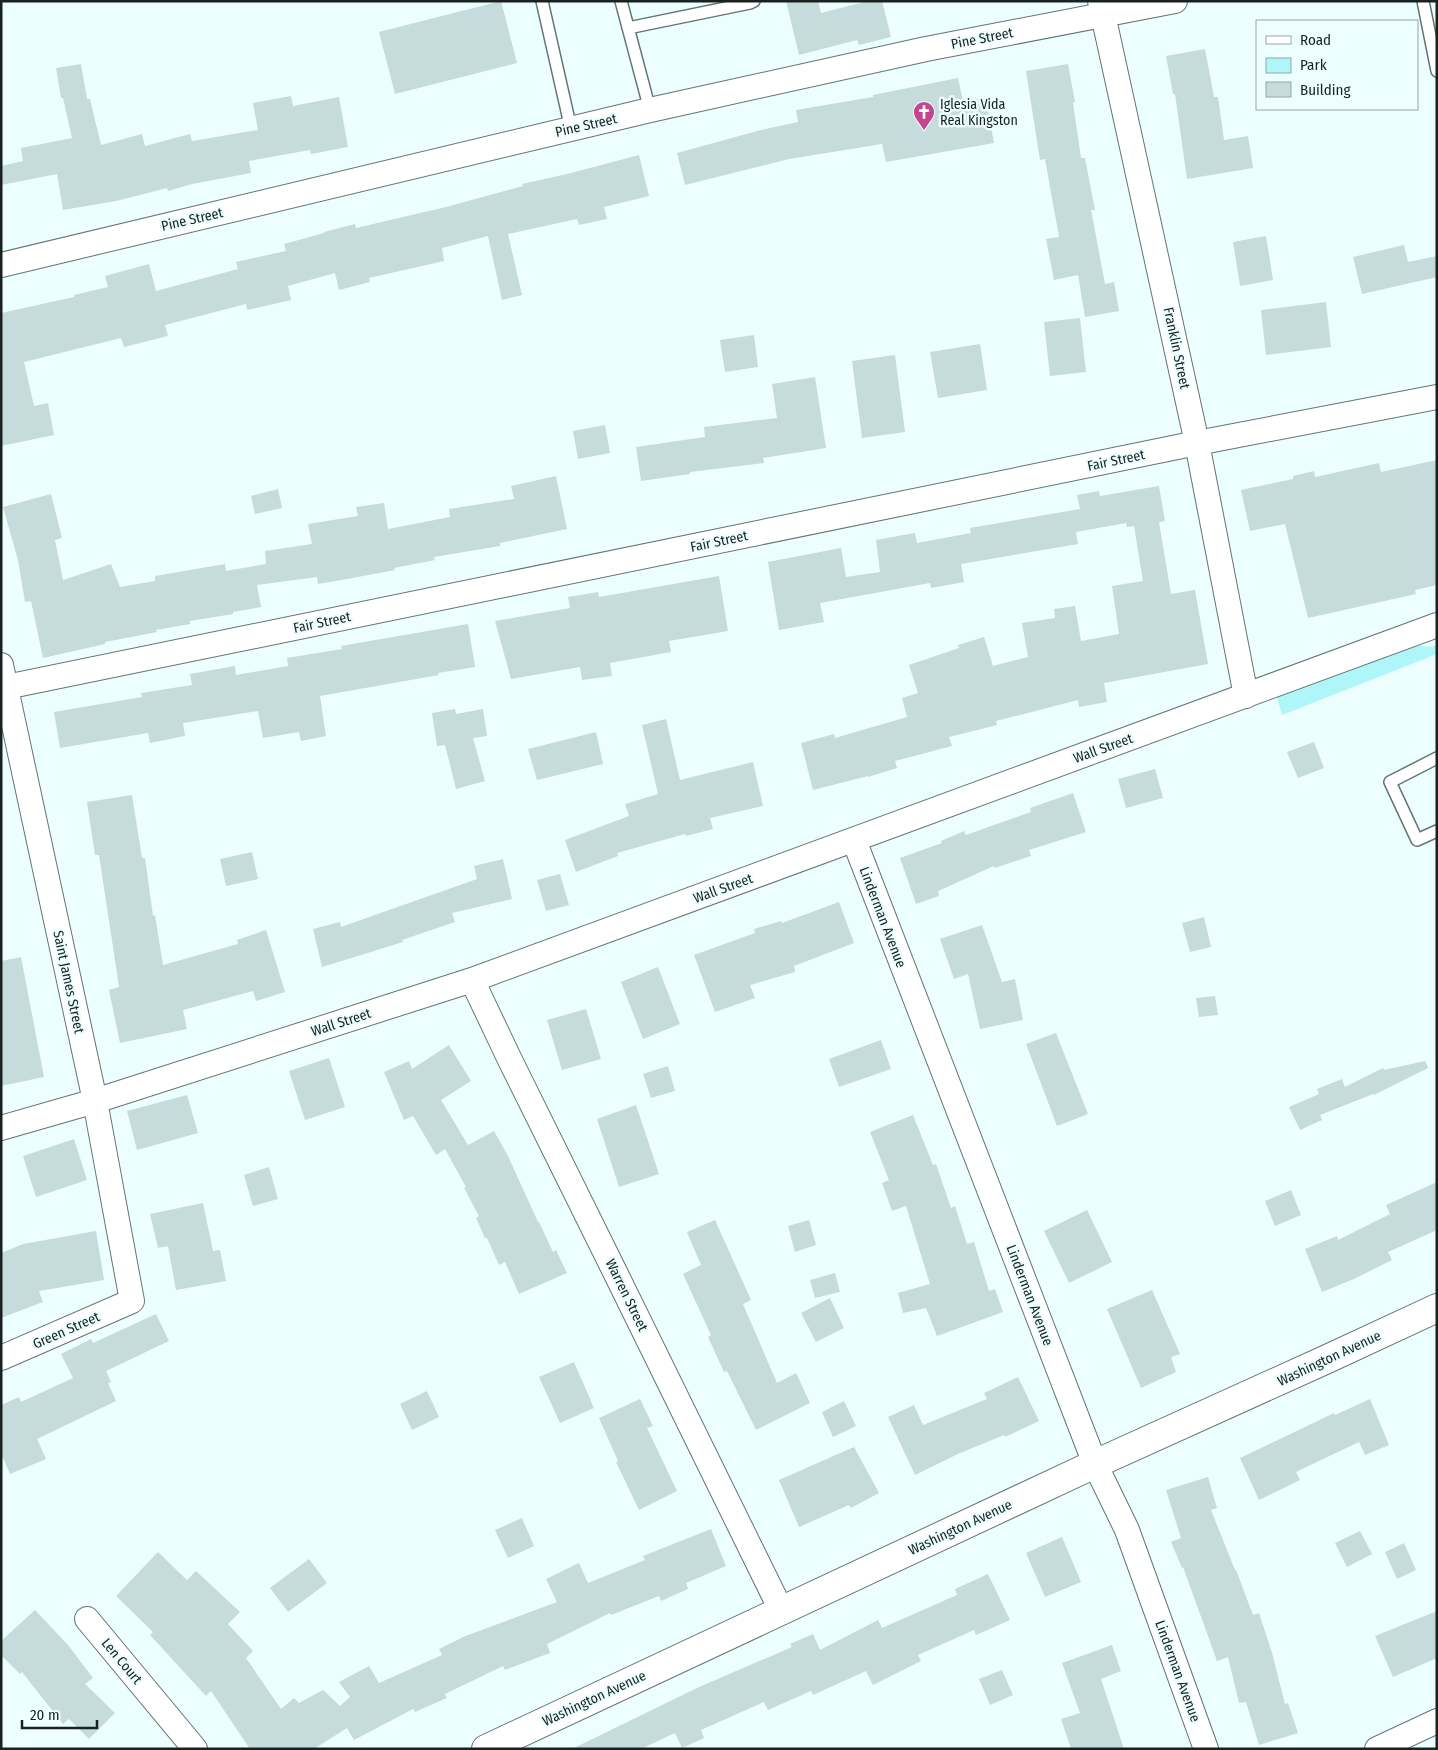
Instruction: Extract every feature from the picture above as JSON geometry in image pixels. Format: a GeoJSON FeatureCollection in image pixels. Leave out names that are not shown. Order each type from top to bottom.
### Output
{"type":"FeatureCollection","features":[{"type":"Feature","properties":{"kind":"main road","name":"Washington Avenue"},"geometry":{"type":"LineString","coordinates":[[486,1749],[1095,1464],[1437,1308]]}},
{"type":"Feature","properties":{"kind":"street","name":"Pine Street"},"geometry":{"type":"LineString","coordinates":[[1,265],[650,110],[1102,8],[1175,1]]}},
{"type":"Feature","properties":{"kind":"street","name":"Franklin Street"},"geometry":{"type":"LineString","coordinates":[[1102,8],[1197,444],[1246,696]]}},
{"type":"Feature","properties":{"kind":"street","name":"Fair Street"},"geometry":{"type":"LineString","coordinates":[[3,680],[1437,397]]}},
{"type":"Feature","properties":{"kind":"street","name":"Wall Street"},"geometry":{"type":"LineString","coordinates":[[1,1128],[95,1101],[472,980],[1437,625]]}},
{"type":"Feature","properties":{"kind":"street","name":"Saint James Street"},"geometry":{"type":"LineString","coordinates":[[3,680],[95,1101],[132,1301]]}},
{"type":"Feature","properties":{"kind":"street","name":"Linderman Avenue"},"geometry":{"type":"LineString","coordinates":[[854,840],[1095,1464],[1127,1530],[1206,1749]]}},
{"type":"Feature","properties":{"kind":"street","name":"Warren Street"},"geometry":{"type":"LineString","coordinates":[[472,980],[781,1610]]}},
{"type":"Feature","properties":{"kind":"street","name":"Green Street"},"geometry":{"type":"LineString","coordinates":[[1,1358],[132,1301]]}},
{"type":"Feature","properties":{"kind":"street","name":"Len Court"},"geometry":{"type":"LineString","coordinates":[[87,1619],[195,1749]]}},
{"type":"Feature","properties":{"kind":"street"},"geometry":{"type":"LineString","coordinates":[[1377,1749],[1437,1721]]}},
{"type":"Feature","properties":{"kind":"lane"},"geometry":{"type":"LineString","coordinates":[[542,1],[571,129]]}},
{"type":"Feature","properties":{"kind":"lane"},"geometry":{"type":"LineString","coordinates":[[621,1],[650,110]]}},
{"type":"Feature","properties":{"kind":"lane"},"geometry":{"type":"LineString","coordinates":[[628,28],[754,1]]}},
{"type":"Feature","properties":{"kind":"lane"},"geometry":{"type":"LineString","coordinates":[[1423,1],[1437,71]]}},
{"type":"Feature","properties":{"kind":"lane"},"geometry":{"type":"LineString","coordinates":[[1437,758],[1390,782],[1417,840],[1437,831]]}},
{"type":"Feature","properties":{"kind":"green space"},"geometry":{"type":"Polygon","coordinates":[[[1415,645],[1431,647],[1437,645],[1437,654],[1282,715],[1275,691],[1415,645]]]}},
{"type":"Feature","properties":{"kind":"building"},"geometry":{"type":"Polygon","coordinates":[[[501,1],[517,63],[395,94],[379,32],[501,1]]]}},
{"type":"Feature","properties":{"kind":"building"},"geometry":{"type":"Polygon","coordinates":[[[786,1],[818,1],[821,13],[868,1],[882,1],[891,37],[859,45],[857,40],[799,55],[786,1]]]}},
{"type":"Feature","properties":{"kind":"building"},"geometry":{"type":"Polygon","coordinates":[[[1205,49],[1214,97],[1218,97],[1224,140],[1248,136],[1253,168],[1187,179],[1175,94],[1173,94],[1166,56],[1205,49]]]}},
{"type":"Feature","properties":{"kind":"building"},"geometry":{"type":"Polygon","coordinates":[[[81,64],[87,99],[90,99],[101,145],[142,134],[145,146],[190,134],[192,141],[258,130],[253,103],[291,96],[293,106],[339,97],[348,147],[311,154],[310,150],[249,161],[251,173],[192,184],[168,191],[167,188],[116,201],[63,210],[57,174],[1,185],[1,166],[23,161],[21,148],[72,138],[63,98],[61,98],[56,68],[81,64]]]}},
{"type":"Feature","properties":{"kind":"building"},"geometry":{"type":"Polygon","coordinates":[[[1068,64],[1075,102],[1073,103],[1081,158],[1085,158],[1095,210],[1091,210],[1105,284],[1114,282],[1119,311],[1085,317],[1078,275],[1054,280],[1046,239],[1059,237],[1045,159],[1040,160],[1026,71],[1068,64]]]}},
{"type":"Feature","properties":{"kind":"building"},"geometry":{"type":"Polygon","coordinates":[[[958,78],[963,101],[986,97],[994,143],[886,162],[882,144],[789,159],[685,185],[677,153],[798,122],[796,110],[873,97],[873,95],[958,78]]]}},
{"type":"Feature","properties":{"kind":"building"},"geometry":{"type":"Polygon","coordinates":[[[639,155],[649,196],[604,207],[607,219],[579,225],[577,219],[508,234],[522,295],[502,300],[488,236],[442,248],[444,261],[369,278],[370,282],[339,290],[335,273],[288,286],[291,300],[247,310],[246,304],[165,325],[168,336],[124,347],[121,338],[24,362],[34,406],[48,403],[54,435],[1,446],[1,313],[74,297],[74,295],[108,287],[105,276],[149,264],[156,291],[238,269],[236,262],[286,251],[284,244],[324,232],[355,224],[356,228],[446,207],[523,186],[522,184],[639,155]]]}},
{"type":"Feature","properties":{"kind":"building"},"geometry":{"type":"Polygon","coordinates":[[[1266,236],[1273,280],[1240,286],[1233,242],[1266,236]]]}},
{"type":"Feature","properties":{"kind":"building"},"geometry":{"type":"Polygon","coordinates":[[[1404,245],[1408,262],[1437,256],[1437,277],[1362,294],[1353,257],[1404,245]]]}},
{"type":"Feature","properties":{"kind":"building"},"geometry":{"type":"Polygon","coordinates":[[[1326,302],[1331,347],[1266,355],[1261,310],[1326,302]]]}},
{"type":"Feature","properties":{"kind":"building"},"geometry":{"type":"Polygon","coordinates":[[[1080,318],[1086,372],[1050,376],[1044,322],[1080,318]]]}},
{"type":"Feature","properties":{"kind":"building"},"geometry":{"type":"Polygon","coordinates":[[[754,335],[758,367],[725,372],[720,340],[754,335]]]}},
{"type":"Feature","properties":{"kind":"building"},"geometry":{"type":"Polygon","coordinates":[[[980,344],[987,390],[938,398],[930,352],[980,344]]]}},
{"type":"Feature","properties":{"kind":"building"},"geometry":{"type":"Polygon","coordinates":[[[895,355],[905,432],[862,438],[852,361],[895,355]]]}},
{"type":"Feature","properties":{"kind":"building"},"geometry":{"type":"Polygon","coordinates":[[[815,377],[826,448],[763,458],[764,463],[690,472],[690,474],[641,481],[636,447],[705,437],[704,427],[777,418],[772,384],[815,377]]]}},
{"type":"Feature","properties":{"kind":"building"},"geometry":{"type":"Polygon","coordinates":[[[605,425],[610,453],[578,459],[573,431],[605,425]]]}},
{"type":"Feature","properties":{"kind":"building"},"geometry":{"type":"Polygon","coordinates":[[[1437,460],[1437,585],[1415,590],[1416,594],[1308,618],[1285,524],[1250,531],[1241,490],[1293,479],[1293,476],[1314,471],[1315,477],[1379,463],[1381,472],[1437,460]]]}},
{"type":"Feature","properties":{"kind":"building"},"geometry":{"type":"Polygon","coordinates":[[[556,476],[567,529],[500,543],[500,546],[434,557],[435,560],[347,579],[318,584],[317,577],[257,585],[261,607],[190,621],[190,624],[156,630],[157,632],[105,642],[105,644],[43,658],[31,601],[25,602],[18,560],[3,507],[51,494],[62,538],[55,540],[63,580],[111,564],[120,587],[155,581],[155,576],[225,564],[226,571],[266,564],[265,551],[312,544],[308,524],[358,516],[356,507],[384,503],[388,529],[450,517],[449,509],[514,499],[511,486],[556,476]]]}},
{"type":"Feature","properties":{"kind":"building"},"geometry":{"type":"Polygon","coordinates":[[[1159,486],[1165,521],[1159,522],[1171,594],[1195,590],[1208,664],[1104,683],[1107,702],[1079,707],[1078,700],[996,721],[997,725],[949,737],[952,746],[895,761],[897,768],[813,790],[801,743],[834,734],[835,738],[907,717],[902,698],[918,693],[909,665],[959,648],[958,645],[984,637],[993,666],[1028,657],[1022,623],[1055,618],[1054,609],[1075,606],[1081,641],[1119,634],[1112,586],[1143,581],[1134,526],[1127,527],[1126,523],[1076,532],[1078,544],[961,564],[964,582],[931,588],[930,583],[820,603],[824,622],[779,630],[768,562],[841,548],[846,577],[880,572],[876,540],[915,533],[917,543],[971,533],[970,528],[1080,509],[1077,495],[1099,491],[1100,496],[1159,486]]]}},
{"type":"Feature","properties":{"kind":"building"},"geometry":{"type":"Polygon","coordinates":[[[278,489],[282,508],[255,514],[251,496],[278,489]]]}},
{"type":"Feature","properties":{"kind":"building"},"geometry":{"type":"Polygon","coordinates":[[[719,576],[728,631],[669,641],[671,652],[610,663],[612,676],[582,680],[580,667],[511,679],[495,621],[570,608],[568,597],[598,592],[599,597],[719,576]]]}},
{"type":"Feature","properties":{"kind":"building"},"geometry":{"type":"Polygon","coordinates":[[[468,624],[475,667],[320,696],[326,736],[301,741],[299,732],[263,738],[258,711],[183,723],[185,736],[150,743],[148,733],[60,748],[54,712],[142,697],[141,693],[192,685],[190,674],[235,666],[236,675],[288,666],[287,658],[342,649],[341,646],[468,624]]]}},
{"type":"Feature","properties":{"kind":"building"},"geometry":{"type":"Polygon","coordinates":[[[455,709],[456,714],[483,709],[487,736],[473,738],[485,781],[456,789],[445,745],[437,746],[432,713],[455,709]]]}},
{"type":"Feature","properties":{"kind":"building"},"geometry":{"type":"Polygon","coordinates":[[[666,719],[680,780],[753,762],[763,806],[710,818],[713,829],[686,836],[685,834],[617,853],[618,856],[576,872],[565,840],[629,816],[625,804],[658,794],[642,725],[666,719]]]}},
{"type":"Feature","properties":{"kind":"building"},"geometry":{"type":"Polygon","coordinates":[[[596,732],[603,764],[537,780],[528,749],[596,732]]]}},
{"type":"Feature","properties":{"kind":"building"},"geometry":{"type":"Polygon","coordinates":[[[1314,742],[1324,768],[1298,778],[1287,752],[1314,742]]]}},
{"type":"Feature","properties":{"kind":"building"},"geometry":{"type":"Polygon","coordinates":[[[1155,769],[1163,798],[1126,808],[1118,779],[1155,769]]]}},
{"type":"Feature","properties":{"kind":"building"},"geometry":{"type":"Polygon","coordinates":[[[1073,793],[1086,832],[1029,850],[1031,856],[995,868],[994,866],[938,891],[939,896],[916,904],[900,858],[942,843],[941,841],[964,831],[966,835],[1031,812],[1030,808],[1073,793]]]}},
{"type":"Feature","properties":{"kind":"building"},"geometry":{"type":"Polygon","coordinates":[[[132,795],[163,965],[238,944],[237,940],[266,930],[285,992],[256,1001],[253,991],[183,1010],[187,1029],[120,1043],[109,990],[119,987],[99,855],[95,855],[87,802],[132,795]]]}},
{"type":"Feature","properties":{"kind":"building"},"geometry":{"type":"Polygon","coordinates":[[[252,852],[258,879],[226,886],[220,859],[252,852]]]}},
{"type":"Feature","properties":{"kind":"building"},"geometry":{"type":"Polygon","coordinates":[[[503,859],[512,899],[452,913],[455,922],[402,940],[403,942],[322,967],[313,929],[340,922],[341,927],[477,879],[474,866],[503,859]]]}},
{"type":"Feature","properties":{"kind":"building"},"geometry":{"type":"Polygon","coordinates":[[[560,874],[569,905],[546,911],[537,880],[560,874]]]}},
{"type":"Feature","properties":{"kind":"building"},"geometry":{"type":"Polygon","coordinates":[[[839,902],[854,943],[794,966],[795,972],[750,985],[755,998],[715,1012],[694,955],[755,933],[754,929],[781,921],[782,923],[839,902]]]}},
{"type":"Feature","properties":{"kind":"building"},"geometry":{"type":"Polygon","coordinates":[[[1204,917],[1211,947],[1190,952],[1182,923],[1204,917]]]}},
{"type":"Feature","properties":{"kind":"building"},"geometry":{"type":"Polygon","coordinates":[[[982,925],[1002,982],[1015,979],[1023,1020],[980,1029],[968,974],[954,979],[940,939],[982,925]]]}},
{"type":"Feature","properties":{"kind":"building"},"geometry":{"type":"Polygon","coordinates":[[[21,957],[44,1077],[1,1086],[1,961],[21,957]]]}},
{"type":"Feature","properties":{"kind":"building"},"geometry":{"type":"Polygon","coordinates":[[[658,967],[680,1024],[643,1039],[621,982],[658,967]]]}},
{"type":"Feature","properties":{"kind":"building"},"geometry":{"type":"Polygon","coordinates":[[[1215,996],[1218,1015],[1199,1017],[1196,998],[1215,996]]]}},
{"type":"Feature","properties":{"kind":"building"},"geometry":{"type":"Polygon","coordinates":[[[586,1009],[601,1059],[562,1070],[547,1020],[586,1009]]]}},
{"type":"Feature","properties":{"kind":"building"},"geometry":{"type":"Polygon","coordinates":[[[1056,1033],[1088,1114],[1057,1126],[1026,1044],[1056,1033]]]}},
{"type":"Feature","properties":{"kind":"building"},"geometry":{"type":"Polygon","coordinates":[[[881,1040],[891,1069],[839,1087],[829,1059],[881,1040]]]}},
{"type":"Feature","properties":{"kind":"building"},"geometry":{"type":"Polygon","coordinates":[[[449,1045],[471,1081],[441,1100],[468,1145],[494,1131],[508,1156],[553,1252],[556,1250],[567,1273],[519,1294],[505,1262],[499,1265],[487,1238],[485,1238],[476,1218],[479,1216],[464,1188],[466,1187],[445,1149],[436,1155],[413,1116],[404,1120],[384,1072],[409,1061],[412,1069],[449,1045]]]}},
{"type":"Feature","properties":{"kind":"building"},"geometry":{"type":"Polygon","coordinates":[[[329,1058],[345,1107],[305,1120],[289,1071],[329,1058]]]}},
{"type":"Feature","properties":{"kind":"building"},"geometry":{"type":"Polygon","coordinates":[[[1425,1061],[1428,1068],[1374,1095],[1320,1115],[1322,1120],[1300,1130],[1289,1107],[1319,1094],[1317,1089],[1342,1079],[1345,1087],[1383,1068],[1384,1070],[1425,1061]]]}},
{"type":"Feature","properties":{"kind":"building"},"geometry":{"type":"Polygon","coordinates":[[[668,1066],[675,1091],[651,1098],[643,1074],[668,1066]]]}},
{"type":"Feature","properties":{"kind":"building"},"geometry":{"type":"Polygon","coordinates":[[[187,1095],[198,1133],[137,1150],[127,1111],[187,1095]]]}},
{"type":"Feature","properties":{"kind":"building"},"geometry":{"type":"Polygon","coordinates":[[[636,1105],[659,1174],[619,1187],[597,1119],[636,1105]]]}},
{"type":"Feature","properties":{"kind":"building"},"geometry":{"type":"Polygon","coordinates":[[[913,1115],[933,1165],[936,1164],[951,1208],[955,1206],[967,1244],[974,1242],[989,1291],[995,1289],[1003,1312],[937,1336],[926,1308],[903,1313],[898,1293],[930,1284],[906,1206],[892,1211],[882,1183],[889,1180],[870,1132],[913,1115]]]}},
{"type":"Feature","properties":{"kind":"building"},"geometry":{"type":"Polygon","coordinates":[[[74,1139],[87,1180],[36,1197],[23,1156],[74,1139]]]}},
{"type":"Feature","properties":{"kind":"building"},"geometry":{"type":"Polygon","coordinates":[[[269,1167],[278,1199],[253,1206],[244,1175],[269,1167]]]}},
{"type":"Feature","properties":{"kind":"building"},"geometry":{"type":"Polygon","coordinates":[[[1437,1182],[1437,1230],[1388,1252],[1392,1260],[1322,1292],[1305,1249],[1337,1236],[1338,1240],[1390,1214],[1386,1205],[1437,1182]]]}},
{"type":"Feature","properties":{"kind":"building"},"geometry":{"type":"Polygon","coordinates":[[[1291,1190],[1301,1215],[1275,1226],[1265,1201],[1291,1190]]]}},
{"type":"Feature","properties":{"kind":"building"},"geometry":{"type":"Polygon","coordinates":[[[203,1203],[213,1251],[220,1250],[226,1281],[176,1290],[168,1246],[158,1248],[150,1214],[203,1203]]]}},
{"type":"Feature","properties":{"kind":"building"},"geometry":{"type":"Polygon","coordinates":[[[1087,1210],[1112,1262],[1069,1283],[1044,1231],[1087,1210]]]}},
{"type":"Feature","properties":{"kind":"building"},"geometry":{"type":"Polygon","coordinates":[[[715,1220],[751,1300],[743,1304],[777,1383],[796,1373],[810,1403],[756,1430],[727,1371],[724,1372],[708,1337],[711,1335],[683,1274],[701,1265],[687,1232],[715,1220]]]}},
{"type":"Feature","properties":{"kind":"building"},"geometry":{"type":"Polygon","coordinates":[[[809,1220],[816,1245],[795,1252],[788,1226],[809,1220]]]}},
{"type":"Feature","properties":{"kind":"building"},"geometry":{"type":"Polygon","coordinates":[[[96,1231],[104,1280],[39,1291],[43,1302],[1,1318],[1,1253],[23,1244],[96,1231]]]}},
{"type":"Feature","properties":{"kind":"building"},"geometry":{"type":"Polygon","coordinates":[[[835,1273],[840,1292],[815,1298],[810,1280],[835,1273]]]}},
{"type":"Feature","properties":{"kind":"building"},"geometry":{"type":"Polygon","coordinates":[[[1152,1290],[1180,1354],[1171,1357],[1176,1372],[1141,1388],[1107,1309],[1152,1290]]]}},
{"type":"Feature","properties":{"kind":"building"},"geometry":{"type":"Polygon","coordinates":[[[830,1298],[844,1328],[816,1342],[801,1313],[830,1298]]]}},
{"type":"Feature","properties":{"kind":"building"},"geometry":{"type":"Polygon","coordinates":[[[156,1314],[169,1341],[106,1371],[111,1382],[108,1383],[116,1401],[37,1439],[46,1459],[10,1474],[1,1453],[1,1405],[19,1397],[21,1402],[73,1378],[61,1354],[91,1339],[93,1343],[156,1314]]]}},
{"type":"Feature","properties":{"kind":"building"},"geometry":{"type":"Polygon","coordinates":[[[574,1362],[594,1408],[560,1423],[539,1377],[574,1362]]]}},
{"type":"Feature","properties":{"kind":"building"},"geometry":{"type":"Polygon","coordinates":[[[1018,1377],[1039,1421],[1005,1437],[1004,1435],[958,1454],[915,1475],[888,1417],[914,1405],[923,1425],[987,1399],[984,1393],[1018,1377]]]}},
{"type":"Feature","properties":{"kind":"building"},"geometry":{"type":"Polygon","coordinates":[[[427,1391],[439,1417],[412,1430],[400,1404],[427,1391]]]}},
{"type":"Feature","properties":{"kind":"building"},"geometry":{"type":"Polygon","coordinates":[[[640,1399],[653,1426],[647,1428],[677,1491],[639,1510],[616,1462],[618,1461],[599,1418],[640,1399]]]}},
{"type":"Feature","properties":{"kind":"building"},"geometry":{"type":"Polygon","coordinates":[[[1370,1399],[1389,1445],[1365,1455],[1359,1442],[1296,1472],[1300,1480],[1259,1500],[1240,1458],[1334,1413],[1335,1415],[1370,1399]]]}},
{"type":"Feature","properties":{"kind":"building"},"geometry":{"type":"Polygon","coordinates":[[[844,1401],[856,1426],[833,1437],[822,1412],[844,1401]]]}},
{"type":"Feature","properties":{"kind":"building"},"geometry":{"type":"Polygon","coordinates":[[[854,1447],[879,1493],[851,1508],[849,1505],[799,1527],[779,1480],[854,1447]]]}},
{"type":"Feature","properties":{"kind":"building"},"geometry":{"type":"Polygon","coordinates":[[[1208,1477],[1217,1508],[1211,1510],[1253,1615],[1259,1613],[1272,1653],[1285,1704],[1288,1703],[1298,1733],[1259,1745],[1246,1702],[1239,1703],[1228,1657],[1217,1661],[1183,1567],[1171,1542],[1181,1538],[1166,1490],[1208,1477]]]}},
{"type":"Feature","properties":{"kind":"building"},"geometry":{"type":"Polygon","coordinates":[[[522,1518],[534,1546],[508,1558],[495,1530],[522,1518]]]}},
{"type":"Feature","properties":{"kind":"building"},"geometry":{"type":"Polygon","coordinates":[[[711,1529],[726,1566],[686,1583],[688,1589],[661,1601],[659,1596],[611,1615],[610,1613],[547,1644],[550,1653],[505,1670],[503,1666],[445,1694],[447,1698],[415,1712],[413,1709],[354,1740],[347,1728],[314,1749],[250,1749],[211,1691],[206,1696],[150,1635],[153,1632],[116,1596],[158,1552],[187,1580],[196,1571],[240,1612],[228,1624],[253,1651],[246,1658],[281,1709],[294,1698],[299,1703],[323,1690],[340,1706],[350,1697],[339,1682],[369,1666],[379,1683],[442,1655],[439,1649],[463,1637],[557,1602],[546,1579],[579,1563],[588,1583],[645,1560],[643,1556],[711,1529]]]}},
{"type":"Feature","properties":{"kind":"building"},"geometry":{"type":"Polygon","coordinates":[[[1360,1531],[1372,1554],[1347,1567],[1335,1543],[1360,1531]]]}},
{"type":"Feature","properties":{"kind":"building"},"geometry":{"type":"Polygon","coordinates":[[[1062,1537],[1081,1582],[1045,1597],[1026,1553],[1062,1537]]]}},
{"type":"Feature","properties":{"kind":"building"},"geometry":{"type":"Polygon","coordinates":[[[1404,1543],[1416,1570],[1397,1579],[1385,1552],[1404,1543]]]}},
{"type":"Feature","properties":{"kind":"building"},"geometry":{"type":"Polygon","coordinates":[[[309,1559],[327,1583],[288,1612],[270,1588],[309,1559]]]}},
{"type":"Feature","properties":{"kind":"building"},"geometry":{"type":"Polygon","coordinates":[[[988,1574],[1010,1620],[976,1635],[974,1630],[918,1655],[921,1661],[873,1685],[866,1671],[813,1695],[811,1691],[768,1710],[764,1702],[701,1730],[704,1738],[682,1748],[675,1733],[641,1749],[572,1749],[699,1687],[792,1647],[790,1644],[813,1634],[820,1650],[878,1620],[882,1628],[957,1595],[955,1589],[988,1574]]]}},
{"type":"Feature","properties":{"kind":"building"},"geometry":{"type":"Polygon","coordinates":[[[35,1610],[68,1645],[93,1678],[85,1684],[115,1713],[89,1739],[69,1719],[63,1724],[22,1672],[20,1674],[1,1655],[1,1641],[35,1610]]]}},
{"type":"Feature","properties":{"kind":"building"},"geometry":{"type":"Polygon","coordinates":[[[1437,1611],[1437,1658],[1393,1677],[1375,1636],[1437,1611]]]}},
{"type":"Feature","properties":{"kind":"building"},"geometry":{"type":"Polygon","coordinates":[[[1112,1645],[1121,1671],[1101,1679],[1124,1749],[1071,1749],[1061,1719],[1080,1713],[1062,1663],[1112,1645]]]}},
{"type":"Feature","properties":{"kind":"building"},"geometry":{"type":"Polygon","coordinates":[[[1002,1670],[1013,1695],[990,1705],[979,1679],[1002,1670]]]}},
{"type":"Feature","properties":{"kind":"place","name":"Iglesia Vida Real Kingston"},"geometry":{"type":"Point","coordinates":[924,131]}}]}
